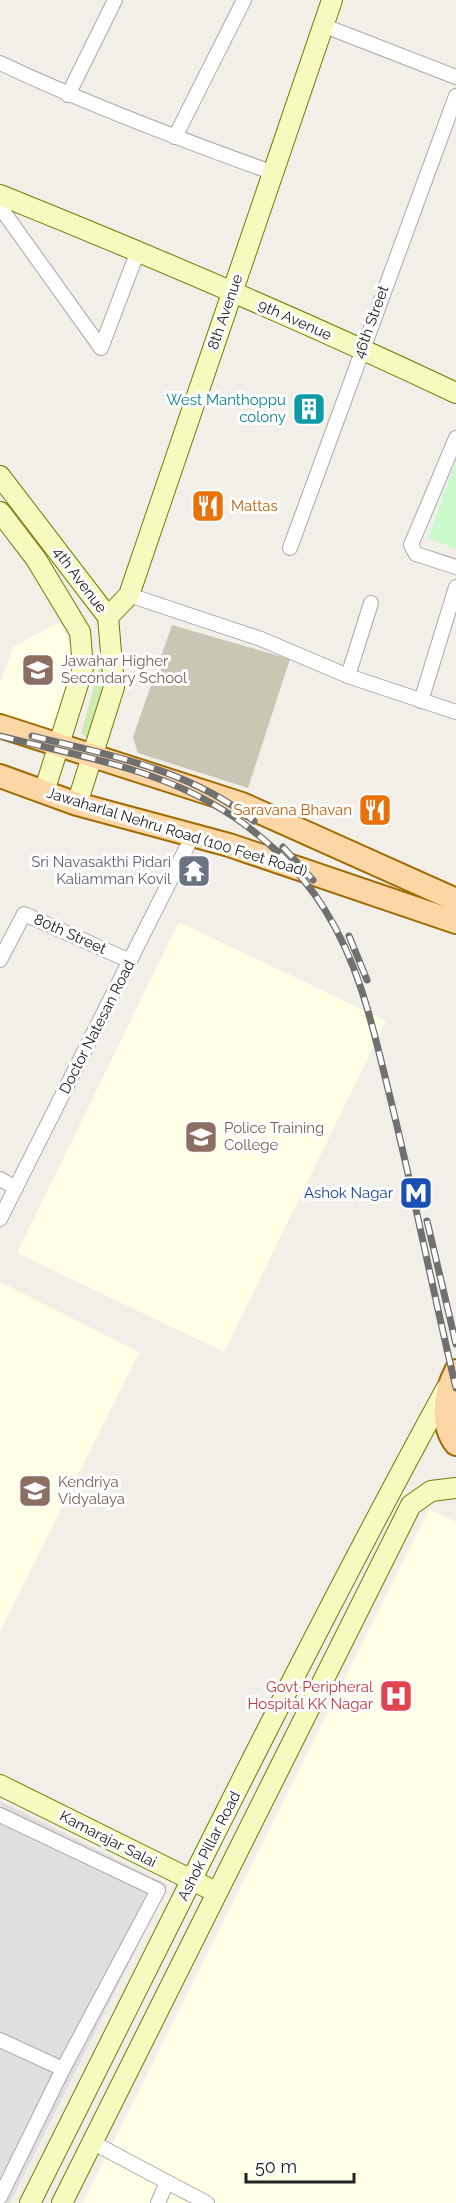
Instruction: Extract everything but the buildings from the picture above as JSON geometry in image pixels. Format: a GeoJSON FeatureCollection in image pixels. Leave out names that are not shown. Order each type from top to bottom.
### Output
{"type":"FeatureCollection","features":[{"type":"Feature","properties":{"kind":"main road","name":"8th Avenue"},"geometry":{"type":"LineString","coordinates":[[108,617],[129,595],[332,0]]}},
{"type":"Feature","properties":{"kind":"main road","name":"9th Avenue"},"geometry":{"type":"LineString","coordinates":[[0,195],[138,251],[361,348],[456,393]]}},
{"type":"Feature","properties":{"kind":"main road","name":"4th Avenue"},"geometry":{"type":"LineString","coordinates":[[0,476],[108,617],[114,687],[77,804]]}},
{"type":"Feature","properties":{"kind":"main road"},"geometry":{"type":"LineString","coordinates":[[0,512],[36,559],[80,632],[83,668],[44,792]]}},
{"type":"Feature","properties":{"kind":"main road"},"geometry":{"type":"LineString","coordinates":[[0,726],[242,804],[456,900]]}},
{"type":"Feature","properties":{"kind":"main road","name":"Jawaharlal Nehru Road (100 Feet Road)"},"geometry":{"type":"LineString","coordinates":[[0,776],[77,804],[229,844],[456,922]]}},
{"type":"Feature","properties":{"kind":"main road"},"geometry":{"type":"LineString","coordinates":[[452,1379],[447,1421],[456,1444]]}},
{"type":"Feature","properties":{"kind":"main road","name":"Ashok Pillar Road"},"geometry":{"type":"LineString","coordinates":[[30,2203],[190,1880],[391,1491],[452,1379]]}},
{"type":"Feature","properties":{"kind":"main road","name":"Ashok Pillar Road"},"geometry":{"type":"LineString","coordinates":[[62,2203],[411,1505],[431,1491],[456,1488]]}},
{"type":"Feature","properties":{"kind":"main road"},"geometry":{"type":"LineString","coordinates":[[318,1635],[340,1647]]}},
{"type":"Feature","properties":{"kind":"main road","name":"Kamarajar Salai"},"geometry":{"type":"LineString","coordinates":[[0,1785],[216,1893]]}},
{"type":"Feature","properties":{"kind":"street"},"geometry":{"type":"LineString","coordinates":[[68,95],[115,0]]}},
{"type":"Feature","properties":{"kind":"street"},"geometry":{"type":"LineString","coordinates":[[175,137],[244,0]]}},
{"type":"Feature","properties":{"kind":"street"},"geometry":{"type":"LineString","coordinates":[[322,25],[456,77]]}},
{"type":"Feature","properties":{"kind":"street"},"geometry":{"type":"LineString","coordinates":[[0,63],[68,95],[272,172]]}},
{"type":"Feature","properties":{"kind":"street","name":"46th Street"},"geometry":{"type":"LineString","coordinates":[[290,549],[361,348],[456,96]]}},
{"type":"Feature","properties":{"kind":"street"},"geometry":{"type":"LineString","coordinates":[[0,207],[101,348],[138,251]]}},
{"type":"Feature","properties":{"kind":"street"},"geometry":{"type":"LineString","coordinates":[[456,438],[411,545],[416,554],[456,567]]}},
{"type":"Feature","properties":{"kind":"street"},"geometry":{"type":"LineString","coordinates":[[421,701],[456,587]]}},
{"type":"Feature","properties":{"kind":"street"},"geometry":{"type":"LineString","coordinates":[[129,595],[261,639],[348,675],[456,712]]}},
{"type":"Feature","properties":{"kind":"street"},"geometry":{"type":"LineString","coordinates":[[348,675],[371,603]]}},
{"type":"Feature","properties":{"kind":"street","name":"Doctor Natesan Road"},"geometry":{"type":"LineString","coordinates":[[0,1220],[193,835]]}},
{"type":"Feature","properties":{"kind":"street","name":"80th Street"},"geometry":{"type":"LineString","coordinates":[[0,960],[24,914],[130,961]]}},
{"type":"Feature","properties":{"kind":"street"},"geometry":{"type":"LineString","coordinates":[[0,1179],[16,1188]]}},
{"type":"Feature","properties":{"kind":"street"},"geometry":{"type":"LineString","coordinates":[[0,1815],[158,1890],[63,2069],[0,2197]]}},
{"type":"Feature","properties":{"kind":"street"},"geometry":{"type":"LineString","coordinates":[[0,2040],[63,2069]]}},
{"type":"Feature","properties":{"kind":"street"},"geometry":{"type":"LineString","coordinates":[[92,2142],[207,2203]]}},
{"type":"Feature","properties":{"kind":"street"},"geometry":{"type":"LineString","coordinates":[[158,2203],[167,2182]]}},
{"type":"Feature","properties":{"kind":"shaded area","name":"Jawahar Higher Secondary School"},"geometry":{"type":"Polygon","coordinates":[[[59,622],[76,656],[51,732],[0,716],[0,684],[13,647],[59,622]]]}},
{"type":"Feature","properties":{"kind":"shaded area"},"geometry":{"type":"Polygon","coordinates":[[[172,625],[290,659],[248,788],[138,753],[133,737],[172,625]]]}},
{"type":"Feature","properties":{"kind":"shaded area","name":"Police Training College"},"geometry":{"type":"Polygon","coordinates":[[[179,922],[386,1021],[224,1352],[17,1253],[179,922]]]}},
{"type":"Feature","properties":{"kind":"shaded area","name":"Kendriya Vidyalaya"},"geometry":{"type":"Polygon","coordinates":[[[0,1282],[139,1352],[0,1631],[0,1282]]]}},
{"type":"Feature","properties":{"kind":"shaded area","name":"Govt Peripheral Hospital KK Nagar"},"geometry":{"type":"Polygon","coordinates":[[[429,1509],[456,1522],[456,2203],[83,2203],[429,1509]]]}},
{"type":"Feature","properties":{"kind":"shaded area"},"geometry":{"type":"Polygon","coordinates":[[[0,1801],[168,1885],[10,2203],[0,2203],[0,1801]]]}},
{"type":"Feature","properties":{"kind":"green space"},"geometry":{"type":"Polygon","coordinates":[[[456,461],[456,549],[428,538],[456,461]]]}},
{"type":"Feature","properties":{"kind":"green space"},"geometry":{"type":"Polygon","coordinates":[[[105,646],[115,675],[88,739],[81,733],[105,646]]]}},
{"type":"Feature","properties":{"kind":"railway"},"geometry":{"type":"LineString","coordinates":[[0,736],[135,771],[211,803],[244,824],[275,849],[314,894],[348,954],[372,1025],[399,1133],[456,1388]]}},
{"type":"Feature","properties":{"kind":"railway"},"geometry":{"type":"LineString","coordinates":[[32,736],[120,758],[176,777],[229,803],[254,821]]}},
{"type":"Feature","properties":{"kind":"railway"},"geometry":{"type":"LineString","coordinates":[[283,847],[313,880]]}},
{"type":"Feature","properties":{"kind":"railway"},"geometry":{"type":"LineString","coordinates":[[349,936],[367,980]]}},
{"type":"Feature","properties":{"kind":"railway"},"geometry":{"type":"LineString","coordinates":[[427,1221],[456,1344]]}},
{"type":"Feature","properties":{"kind":"place","name":"West Manthoppu colony"},"geometry":{"type":"Point","coordinates":[309,409]}},
{"type":"Feature","properties":{"kind":"place","name":"Mattas"},"geometry":{"type":"Point","coordinates":[208,506]}},
{"type":"Feature","properties":{"kind":"place","name":"Jawahar Higher Secondary School"},"geometry":{"type":"Point","coordinates":[38,670]}},
{"type":"Feature","properties":{"kind":"place","name":"Saravana Bhavan"},"geometry":{"type":"Point","coordinates":[375,810]}},
{"type":"Feature","properties":{"kind":"place","name":"Sri Navasakthi Pidari Kaliamman Kovil"},"geometry":{"type":"Point","coordinates":[194,871]}},
{"type":"Feature","properties":{"kind":"place","name":"Police Training College"},"geometry":{"type":"Point","coordinates":[201,1137]}},
{"type":"Feature","properties":{"kind":"place","name":"Ashok Nagar"},"geometry":{"type":"Point","coordinates":[416,1193]}},
{"type":"Feature","properties":{"kind":"place","name":"Kendriya Vidyalaya"},"geometry":{"type":"Point","coordinates":[35,1491]}},
{"type":"Feature","properties":{"kind":"place","name":"Govt Peripheral Hospital KK Nagar"},"geometry":{"type":"Point","coordinates":[396,1696]}}]}
